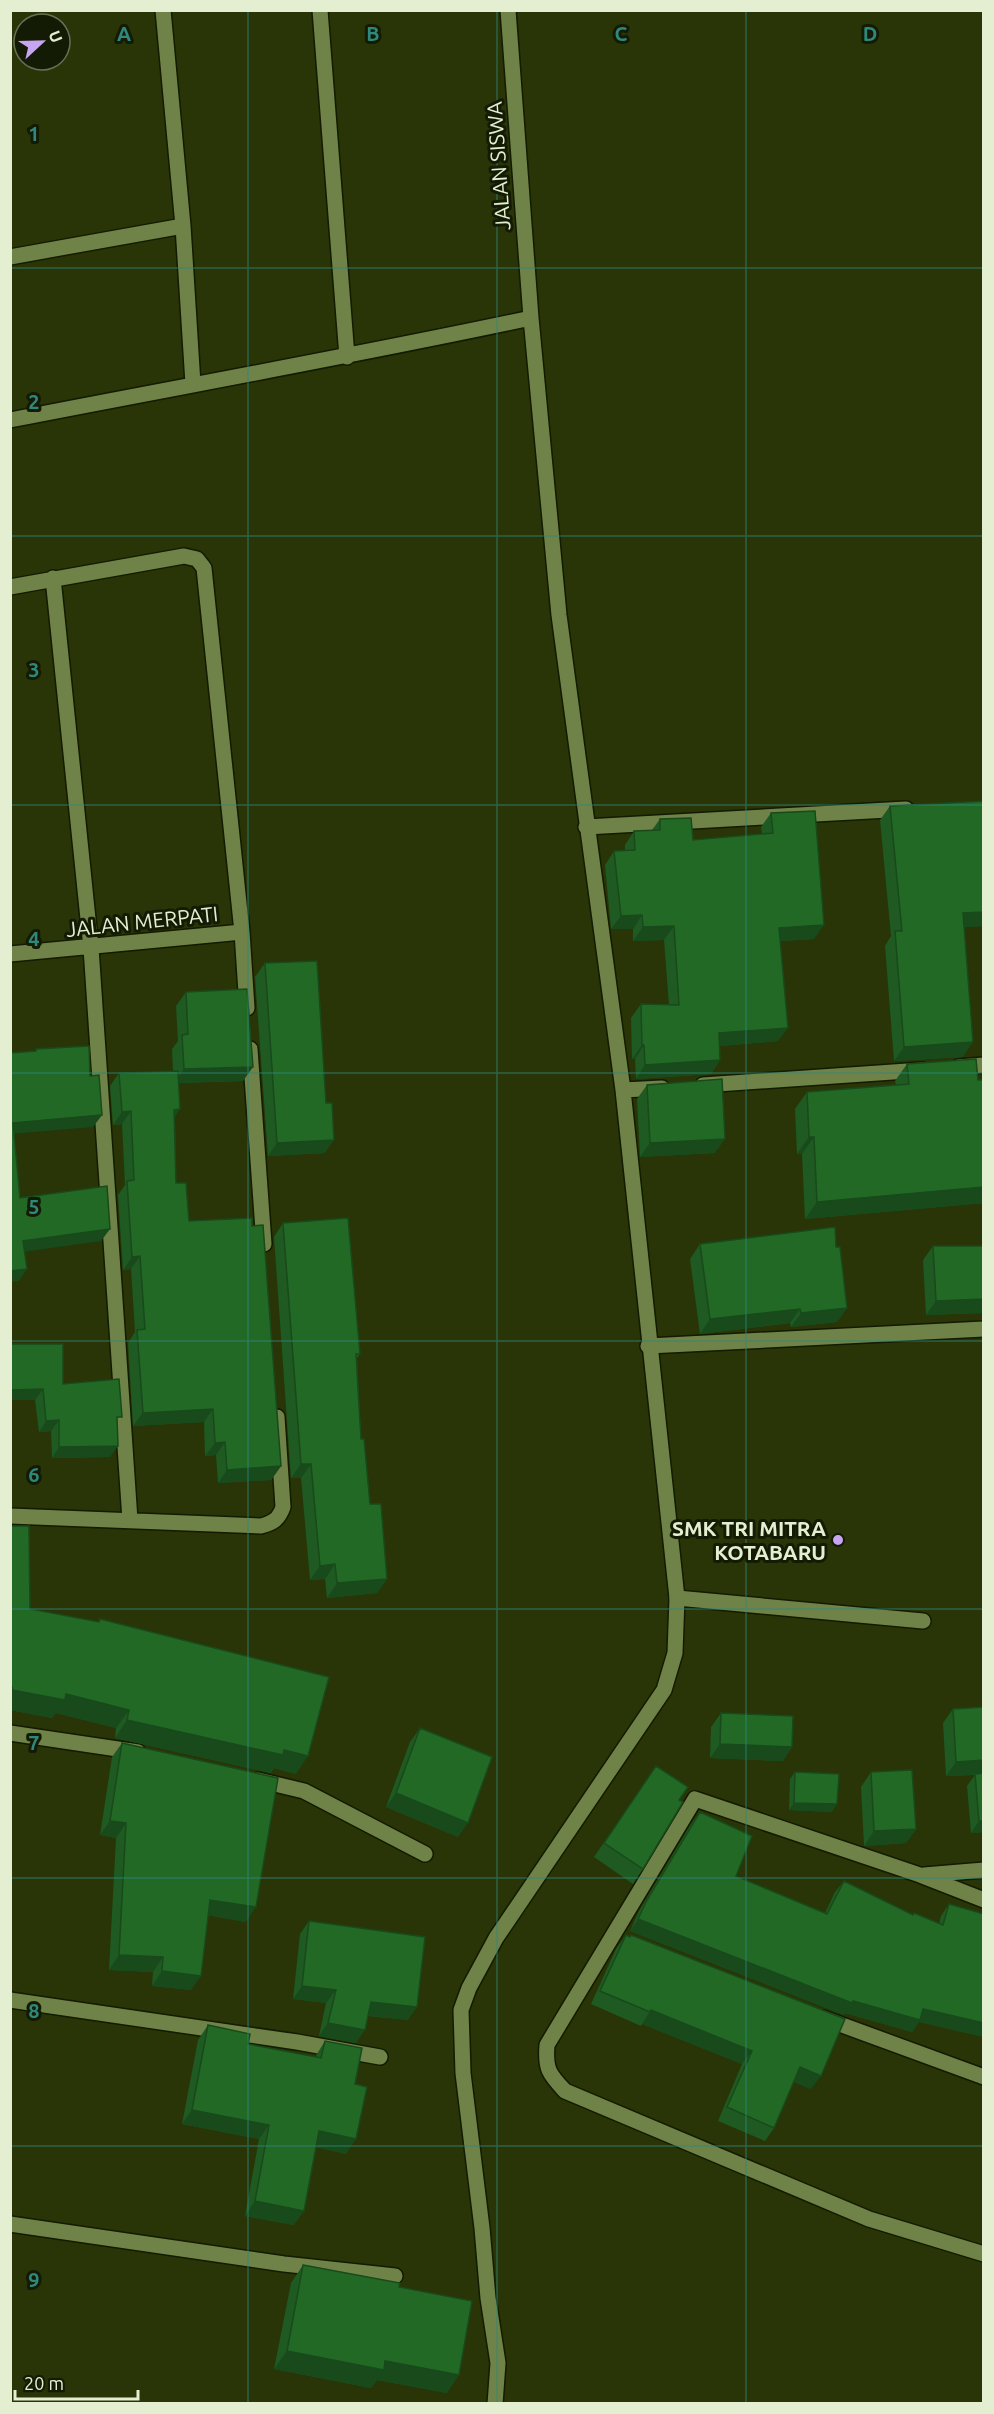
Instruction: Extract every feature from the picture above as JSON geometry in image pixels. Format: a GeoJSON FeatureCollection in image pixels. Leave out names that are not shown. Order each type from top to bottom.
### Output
{"type":"FeatureCollection","features":[{"type":"Feature","properties":{"kind":"street"},"geometry":{"type":"LineString","coordinates":[[163,10],[183,226],[193,384]]}},
{"type":"Feature","properties":{"kind":"street"},"geometry":{"type":"LineString","coordinates":[[320,10],[347,357]]}},
{"type":"Feature","properties":{"kind":"street","name":"JALAN SISWA"},"geometry":{"type":"LineString","coordinates":[[495,2403],[498,2363],[488,2298],[463,2073],[461,2010],[469,1988],[496,1938],[664,1690],[675,1653],[677,1598],[648,1346],[623,1090],[559,615],[531,318],[508,10]]}},
{"type":"Feature","properties":{"kind":"street"},"geometry":{"type":"LineString","coordinates":[[10,257],[183,226]]}},
{"type":"Feature","properties":{"kind":"street"},"geometry":{"type":"LineString","coordinates":[[10,420],[347,357],[531,318]]}},
{"type":"Feature","properties":{"kind":"street"},"geometry":{"type":"LineString","coordinates":[[10,587],[184,556],[197,559],[204,568],[242,932],[266,1261]]}},
{"type":"Feature","properties":{"kind":"street"},"geometry":{"type":"LineString","coordinates":[[53,578],[91,948],[130,1520]]}},
{"type":"Feature","properties":{"kind":"street"},"geometry":{"type":"LineString","coordinates":[[586,827],[927,808]]}},
{"type":"Feature","properties":{"kind":"street","name":"JALAN MERPATI"},"geometry":{"type":"LineString","coordinates":[[10,954],[242,932]]}},
{"type":"Feature","properties":{"kind":"street"},"geometry":{"type":"LineString","coordinates":[[623,1090],[984,1065]]}},
{"type":"Feature","properties":{"kind":"street"},"geometry":{"type":"LineString","coordinates":[[648,1346],[984,1329]]}},
{"type":"Feature","properties":{"kind":"street"},"geometry":{"type":"LineString","coordinates":[[10,1516],[261,1526],[275,1520],[280,1516],[282,1507],[276,1402]]}},
{"type":"Feature","properties":{"kind":"street"},"geometry":{"type":"LineString","coordinates":[[677,1598],[923,1621]]}},
{"type":"Feature","properties":{"kind":"street"},"geometry":{"type":"LineString","coordinates":[[10,1733],[153,1755]]}},
{"type":"Feature","properties":{"kind":"street"},"geometry":{"type":"LineString","coordinates":[[246,1778],[304,1791],[425,1854]]}},
{"type":"Feature","properties":{"kind":"street"},"geometry":{"type":"LineString","coordinates":[[984,1900],[920,1875],[695,1800],[620,1938],[547,2045],[546,2061],[548,2071],[565,2091],[869,2219],[984,2254]]}},
{"type":"Feature","properties":{"kind":"street"},"geometry":{"type":"LineString","coordinates":[[920,1875],[984,1870]]}},
{"type":"Feature","properties":{"kind":"street"},"geometry":{"type":"LineString","coordinates":[[10,2000],[297,2042],[380,2057]]}},
{"type":"Feature","properties":{"kind":"street"},"geometry":{"type":"LineString","coordinates":[[813,2014],[984,2077]]}},
{"type":"Feature","properties":{"kind":"street"},"geometry":{"type":"LineString","coordinates":[[10,2224],[284,2264],[395,2276]]}},
{"type":"Feature","properties":{"kind":"building"},"geometry":{"type":"Polygon","coordinates":[[[984,801],[984,912],[963,913],[973,1042],[904,1047],[895,931],[902,931],[890,806],[984,801]]]}},
{"type":"Feature","properties":{"kind":"building"},"geometry":{"type":"Polygon","coordinates":[[[815,811],[824,925],[779,928],[788,1028],[719,1033],[720,1060],[645,1065],[641,1004],[679,1005],[674,926],[643,927],[642,915],[621,916],[614,851],[635,850],[634,831],[660,830],[660,819],[691,818],[693,840],[773,833],[771,813],[815,811]]]}},
{"type":"Feature","properties":{"kind":"building"},"geometry":{"type":"Polygon","coordinates":[[[317,961],[326,1103],[332,1103],[334,1140],[277,1143],[265,963],[317,961]]]}},
{"type":"Feature","properties":{"kind":"building"},"geometry":{"type":"Polygon","coordinates":[[[247,989],[253,1067],[184,1069],[182,1035],[188,1034],[186,992],[247,989]]]}},
{"type":"Feature","properties":{"kind":"building"},"geometry":{"type":"Polygon","coordinates":[[[89,1046],[90,1076],[99,1075],[102,1115],[13,1123],[20,1198],[107,1186],[110,1229],[23,1241],[27,1269],[10,1271],[10,1053],[89,1046]]]}},
{"type":"Feature","properties":{"kind":"building"},"geometry":{"type":"Polygon","coordinates":[[[976,1059],[978,1080],[984,1080],[984,1187],[817,1202],[814,1137],[809,1137],[807,1092],[909,1084],[907,1064],[976,1059]]]}},
{"type":"Feature","properties":{"kind":"building"},"geometry":{"type":"Polygon","coordinates":[[[178,1071],[180,1109],[174,1110],[176,1183],[186,1183],[189,1221],[252,1218],[252,1226],[263,1225],[281,1466],[227,1470],[225,1442],[215,1443],[213,1409],[143,1413],[137,1330],[145,1329],[140,1256],[132,1257],[127,1181],[134,1180],[131,1111],[122,1112],[119,1073],[178,1071]]]}},
{"type":"Feature","properties":{"kind":"building"},"geometry":{"type":"Polygon","coordinates":[[[722,1079],[725,1139],[650,1143],[647,1085],[722,1079]]]}},
{"type":"Feature","properties":{"kind":"building"},"geometry":{"type":"Polygon","coordinates":[[[348,1218],[360,1354],[356,1354],[361,1439],[364,1439],[370,1504],[381,1504],[387,1579],[337,1583],[335,1564],[320,1566],[311,1464],[301,1464],[283,1223],[348,1218]]]}},
{"type":"Feature","properties":{"kind":"building"},"geometry":{"type":"Polygon","coordinates":[[[835,1227],[836,1247],[840,1247],[847,1308],[801,1313],[800,1309],[710,1319],[700,1244],[835,1227]]]}},
{"type":"Feature","properties":{"kind":"building"},"geometry":{"type":"Polygon","coordinates":[[[933,1246],[984,1246],[984,1299],[936,1301],[933,1246]]]}},
{"type":"Feature","properties":{"kind":"building"},"geometry":{"type":"Polygon","coordinates":[[[10,1344],[63,1344],[63,1384],[119,1379],[122,1417],[117,1417],[118,1446],[59,1447],[59,1420],[46,1421],[43,1389],[10,1390],[10,1344]]]}},
{"type":"Feature","properties":{"kind":"building"},"geometry":{"type":"Polygon","coordinates":[[[10,1526],[29,1526],[30,1609],[99,1622],[100,1619],[329,1677],[308,1756],[284,1750],[283,1755],[127,1720],[129,1710],[66,1694],[65,1700],[12,1690],[10,1686],[10,1526]]]}},
{"type":"Feature","properties":{"kind":"building"},"geometry":{"type":"Polygon","coordinates":[[[984,1707],[984,1760],[956,1762],[953,1709],[984,1707]]]}},
{"type":"Feature","properties":{"kind":"building"},"geometry":{"type":"Polygon","coordinates":[[[721,1713],[793,1716],[792,1747],[720,1744],[721,1713]]]}},
{"type":"Feature","properties":{"kind":"building"},"geometry":{"type":"Polygon","coordinates":[[[420,1728],[492,1757],[468,1823],[396,1793],[420,1728]]]}},
{"type":"Feature","properties":{"kind":"building"},"geometry":{"type":"Polygon","coordinates":[[[122,1743],[278,1778],[256,1907],[210,1900],[201,1976],[162,1971],[163,1957],[119,1955],[126,1823],[110,1821],[122,1743]]]}},
{"type":"Feature","properties":{"kind":"building"},"geometry":{"type":"Polygon","coordinates":[[[656,1766],[688,1787],[679,1800],[683,1802],[643,1869],[604,1843],[656,1766]]]}},
{"type":"Feature","properties":{"kind":"building"},"geometry":{"type":"Polygon","coordinates":[[[912,1770],[916,1829],[874,1831],[871,1772],[912,1770]]]}},
{"type":"Feature","properties":{"kind":"building"},"geometry":{"type":"Polygon","coordinates":[[[795,1772],[839,1774],[837,1804],[794,1803],[795,1772]]]}},
{"type":"Feature","properties":{"kind":"building"},"geometry":{"type":"Polygon","coordinates":[[[984,1773],[984,1821],[979,1821],[975,1774],[984,1773]]]}},
{"type":"Feature","properties":{"kind":"building"},"geometry":{"type":"Polygon","coordinates":[[[700,1812],[752,1836],[736,1876],[827,1914],[844,1881],[913,1915],[914,1913],[943,1925],[949,1904],[984,1914],[984,2023],[923,2009],[920,2020],[853,2001],[852,2003],[638,1919],[700,1812]]]}},
{"type":"Feature","properties":{"kind":"building"},"geometry":{"type":"Polygon","coordinates":[[[309,1921],[425,1937],[417,2007],[371,2002],[365,2030],[328,2023],[336,1990],[302,1986],[309,1921]]]}},
{"type":"Feature","properties":{"kind":"building"},"geometry":{"type":"Polygon","coordinates":[[[626,1935],[845,2019],[821,2076],[800,2067],[774,2128],[727,2107],[752,2051],[600,1991],[626,1935]]]}},
{"type":"Feature","properties":{"kind":"building"},"geometry":{"type":"Polygon","coordinates":[[[208,2025],[250,2034],[248,2044],[321,2058],[325,2041],[362,2048],[355,2084],[367,2087],[356,2139],[319,2131],[304,2211],[255,2201],[269,2125],[192,2110],[208,2025]]]}},
{"type":"Feature","properties":{"kind":"building"},"geometry":{"type":"Polygon","coordinates":[[[303,2265],[400,2283],[399,2287],[472,2301],[459,2375],[385,2361],[384,2370],[287,2351],[303,2265]]]}},
{"type":"Feature","properties":{"kind":"place","name":"SMK TRI MITRA KOTABARU"},"geometry":{"type":"Point","coordinates":[838,1540]}}]}
